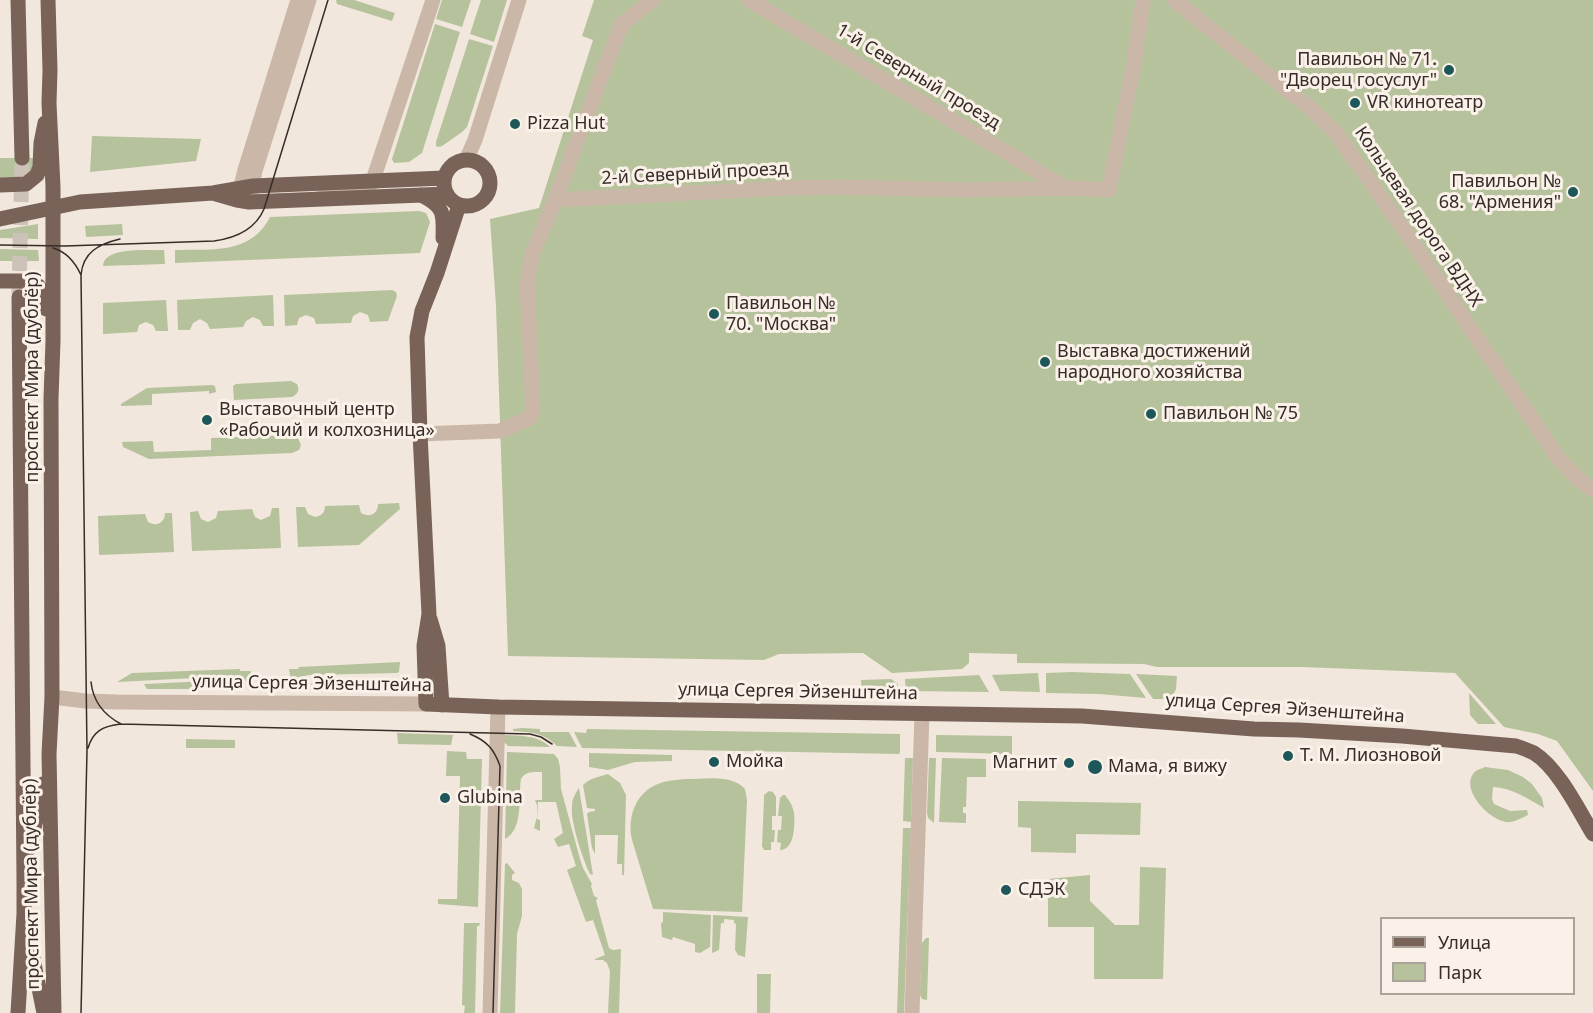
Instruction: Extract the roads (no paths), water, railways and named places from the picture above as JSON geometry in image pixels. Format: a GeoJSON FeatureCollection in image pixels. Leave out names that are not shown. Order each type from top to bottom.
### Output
{"type":"FeatureCollection","features":[{"type":"Feature","properties":{"kind":"main road"},"geometry":{"type":"LineString","coordinates":[[18,0],[22,158]]}},
{"type":"Feature","properties":{"kind":"main road","name":"проспект Мира (дублёр)"},"geometry":{"type":"LineString","coordinates":[[48,0],[53,187],[52,697],[49,754],[54,1013]]}},
{"type":"Feature","properties":{"kind":"main road"},"geometry":{"type":"LineString","coordinates":[[0,185],[26,184],[37,175],[40,167],[42,133],[49,103]]}},
{"type":"Feature","properties":{"kind":"main road"},"geometry":{"type":"LineString","coordinates":[[466,160],[484,167],[490,179],[490,186],[488,194],[478,204],[465,206],[454,202],[447,194],[444,178],[454,164],[466,160]]}},
{"type":"Feature","properties":{"kind":"main road"},"geometry":{"type":"LineString","coordinates":[[245,194],[373,181],[444,178]]}},
{"type":"Feature","properties":{"kind":"main road"},"geometry":{"type":"LineString","coordinates":[[0,219],[80,202],[213,193],[314,200],[447,194]]}},
{"type":"Feature","properties":{"kind":"main road"},"geometry":{"type":"LineString","coordinates":[[421,195],[435,202],[442,212],[444,218],[443,255]]}},
{"type":"Feature","properties":{"kind":"main road"},"geometry":{"type":"LineString","coordinates":[[434,705],[424,646],[429,614],[417,337],[422,311],[459,205]]}},
{"type":"Feature","properties":{"kind":"main road"},"geometry":{"type":"LineString","coordinates":[[0,281],[32,282],[42,288],[53,341]]}},
{"type":"Feature","properties":{"kind":"main road"},"geometry":{"type":"LineString","coordinates":[[18,1013],[24,914],[19,297]]}},
{"type":"Feature","properties":{"kind":"main road","name":"улица Сергея Эйзенштейна"},"geometry":{"type":"LineString","coordinates":[[434,705],[1082,716],[1516,746],[1531,751],[1554,773],[1593,834]]}},
{"type":"Feature","properties":{"kind":"main road","name":"проспект Мира (дублёр)"},"geometry":{"type":"LineString","coordinates":[[24,882],[49,754]]}},
{"type":"Feature","properties":{"kind":"main road"},"geometry":{"type":"LineString","coordinates":[[24,914],[44,1013]]}},
{"type":"Feature","properties":{"kind":"street"},"geometry":{"type":"LineString","coordinates":[[245,194],[298,0]]}},
{"type":"Feature","properties":{"kind":"street"},"geometry":{"type":"LineString","coordinates":[[245,194],[255,171],[309,0]]}},
{"type":"Feature","properties":{"kind":"street"},"geometry":{"type":"LineString","coordinates":[[314,200],[335,191],[364,189],[371,185],[433,0]]}},
{"type":"Feature","properties":{"kind":"street"},"geometry":{"type":"LineString","coordinates":[[466,160],[475,140],[519,0]]}},
{"type":"Feature","properties":{"kind":"street"},"geometry":{"type":"LineString","coordinates":[[420,434],[500,431],[530,418],[533,409],[527,283],[533,252],[622,24],[653,0]]}},
{"type":"Feature","properties":{"kind":"street","name":"1-й Северный проезд"},"geometry":{"type":"LineString","coordinates":[[749,0],[1066,188]]}},
{"type":"Feature","properties":{"kind":"street","name":"2-й Северный проезд"},"geometry":{"type":"LineString","coordinates":[[555,200],[838,187],[1109,190],[1134,63],[1143,0]]}},
{"type":"Feature","properties":{"kind":"street","name":"Кольцевая дорога ВДНХ"},"geometry":{"type":"LineString","coordinates":[[1174,0],[1309,107],[1336,133],[1558,458],[1570,472],[1593,490]]}},
{"type":"Feature","properties":{"kind":"street","name":"улица Сергея Эйзенштейна"},"geometry":{"type":"LineString","coordinates":[[52,697],[117,702],[434,705]]}},
{"type":"Feature","properties":{"kind":"street"},"geometry":{"type":"LineString","coordinates":[[490,1013],[498,707]]}},
{"type":"Feature","properties":{"kind":"street"},"geometry":{"type":"LineString","coordinates":[[912,1013],[922,714]]}},
{"type":"Feature","properties":{"kind":"tunnel"},"geometry":{"type":"LineString","coordinates":[[19,294],[22,158]]}},
{"type":"Feature","properties":{"kind":"tram line"},"geometry":{"type":"LineString","coordinates":[[0,245],[65,246],[214,241],[230,238],[250,228],[264,209],[328,0]]}},
{"type":"Feature","properties":{"kind":"tram line"},"geometry":{"type":"LineString","coordinates":[[81,1013],[87,751],[81,275],[85,260],[93,250],[105,243],[120,239]]}},
{"type":"Feature","properties":{"kind":"tram line"},"geometry":{"type":"LineString","coordinates":[[53,248],[70,258],[81,275]]}},
{"type":"Feature","properties":{"kind":"tram line"},"geometry":{"type":"LineString","coordinates":[[91,682],[100,707],[121,724]]}},
{"type":"Feature","properties":{"kind":"tram line"},"geometry":{"type":"LineString","coordinates":[[88,748],[93,737],[100,730],[121,724],[530,734],[541,737],[552,744]]}},
{"type":"Feature","properties":{"kind":"tram line"},"geometry":{"type":"LineString","coordinates":[[470,734],[489,746],[500,766],[493,1013]]}},
{"type":"Feature","properties":{"kind":"place","name":"Павильон № 71. \"Дворец госуслуг\""},"geometry":{"type":"Point","coordinates":[1449,70]}},
{"type":"Feature","properties":{"kind":"place","name":"VR кинотеатр"},"geometry":{"type":"Point","coordinates":[1355,103]}},
{"type":"Feature","properties":{"kind":"place","name":"Pizza Hut"},"geometry":{"type":"Point","coordinates":[515,124]}},
{"type":"Feature","properties":{"kind":"place","name":"Павильон № 68. \"Армения\""},"geometry":{"type":"Point","coordinates":[1573,192]}},
{"type":"Feature","properties":{"kind":"place","name":"Павильон № 70. \"Москва\""},"geometry":{"type":"Point","coordinates":[714,314]}},
{"type":"Feature","properties":{"kind":"place","name":"Выставка достижений народного хозяйства"},"geometry":{"type":"Point","coordinates":[1045,362]}},
{"type":"Feature","properties":{"kind":"place","name":"Павильон № 75"},"geometry":{"type":"Point","coordinates":[1151,414]}},
{"type":"Feature","properties":{"kind":"place","name":"Выставочный центр «Рабочий и колхозница»"},"geometry":{"type":"Point","coordinates":[207,420]}},
{"type":"Feature","properties":{"kind":"place","name":"Т. М. Лиозновой"},"geometry":{"type":"Point","coordinates":[1288,756]}},
{"type":"Feature","properties":{"kind":"place","name":"Мойка"},"geometry":{"type":"Point","coordinates":[714,762]}},
{"type":"Feature","properties":{"kind":"place","name":"Магнит"},"geometry":{"type":"Point","coordinates":[1069,763]}},
{"type":"Feature","properties":{"kind":"place","name":"Мама, я вижу"},"geometry":{"type":"Point","coordinates":[1095,767]}},
{"type":"Feature","properties":{"kind":"place","name":"Glubina"},"geometry":{"type":"Point","coordinates":[445,798]}},
{"type":"Feature","properties":{"kind":"place","name":"СДЭК"},"geometry":{"type":"Point","coordinates":[1006,890]}}]}
